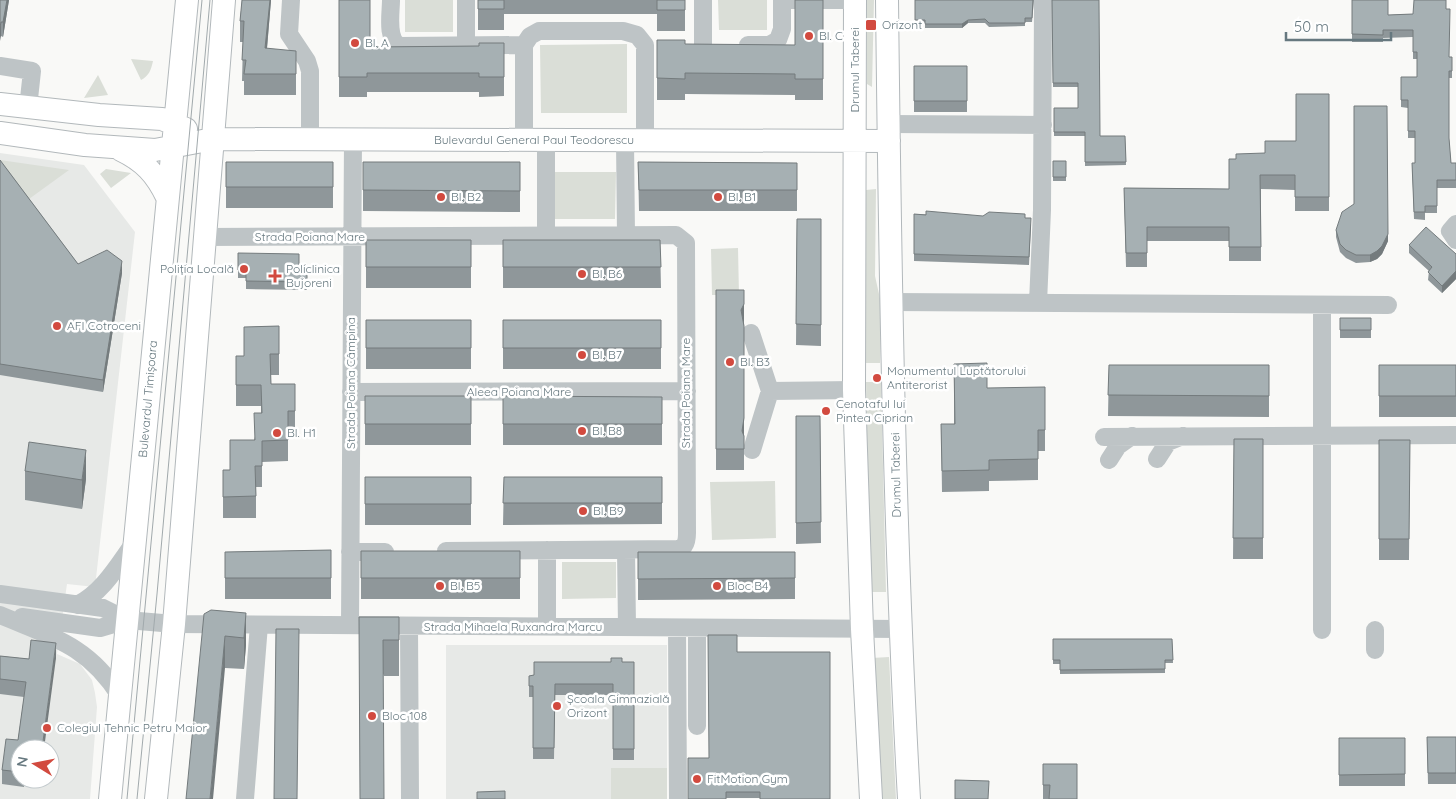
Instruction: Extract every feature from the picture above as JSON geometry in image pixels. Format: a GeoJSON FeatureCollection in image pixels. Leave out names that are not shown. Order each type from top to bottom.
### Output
{"type":"FeatureCollection","features":[{"type":"Feature","properties":{"kind":"main road","name":"Bulevardul Timișoara"},"geometry":{"type":"LineString","coordinates":[[110,799],[186,0]]}},
{"type":"Feature","properties":{"kind":"main road"},"geometry":{"type":"LineString","coordinates":[[156,799],[174,624],[224,0]]}},
{"type":"Feature","properties":{"kind":"main road","name":"Drumul Taberei"},"geometry":{"type":"LineString","coordinates":[[855,0],[854,390],[862,629],[871,799]]}},
{"type":"Feature","properties":{"kind":"main road","name":"Drumul Taberei"},"geometry":{"type":"LineString","coordinates":[[887,0],[900,629],[909,799]]}},
{"type":"Feature","properties":{"kind":"main road","name":"Bulevardul General Paul Teodorescu"},"geometry":{"type":"LineString","coordinates":[[0,104],[150,118],[174,124],[213,139]]}},
{"type":"Feature","properties":{"kind":"main road","name":"Bulevardul General Paul Teodorescu"},"geometry":{"type":"LineString","coordinates":[[0,133],[155,150],[213,139],[854,141],[889,133]]}},
{"type":"Feature","properties":{"kind":"main road"},"geometry":{"type":"LineString","coordinates":[[115,147],[142,161],[160,184],[167,197]]}},
{"type":"Feature","properties":{"kind":"street"},"geometry":{"type":"LineString","coordinates":[[291,0],[289,34],[307,61],[310,71],[310,140]]}},
{"type":"Feature","properties":{"kind":"street"},"geometry":{"type":"LineString","coordinates":[[391,0],[391,38],[399,46],[524,45]]}},
{"type":"Feature","properties":{"kind":"street"},"geometry":{"type":"LineString","coordinates":[[466,0],[466,45]]}},
{"type":"Feature","properties":{"kind":"street"},"geometry":{"type":"LineString","coordinates":[[703,0],[703,45]]}},
{"type":"Feature","properties":{"kind":"street"},"geometry":{"type":"LineString","coordinates":[[684,45],[770,45],[778,40],[782,29],[782,0],[855,0]]}},
{"type":"Feature","properties":{"kind":"street"},"geometry":{"type":"LineString","coordinates":[[1038,303],[1042,210],[1043,0]]}},
{"type":"Feature","properties":{"kind":"street"},"geometry":{"type":"LineString","coordinates":[[524,140],[524,45],[530,36],[539,31],[623,30],[637,36],[645,45],[626,235]]}},
{"type":"Feature","properties":{"kind":"street"},"geometry":{"type":"LineString","coordinates":[[645,45],[664,45]]}},
{"type":"Feature","properties":{"kind":"street"},"geometry":{"type":"LineString","coordinates":[[0,66],[32,71],[28,108]]}},
{"type":"Feature","properties":{"kind":"street"},"geometry":{"type":"LineString","coordinates":[[889,133],[1042,125]]}},
{"type":"Feature","properties":{"kind":"street","name":"Strada Poiana Câmpina"},"geometry":{"type":"LineString","coordinates":[[350,625],[353,140]]}},
{"type":"Feature","properties":{"kind":"street"},"geometry":{"type":"LineString","coordinates":[[546,141],[546,236]]}},
{"type":"Feature","properties":{"kind":"street"},"geometry":{"type":"LineString","coordinates":[[1456,224],[1450,231],[1456,240]]}},
{"type":"Feature","properties":{"kind":"street","name":"Strada Poiana Mare"},"geometry":{"type":"LineString","coordinates":[[205,237],[676,235],[686,244],[686,542],[683,547],[678,549],[626,550],[430,551]]}},
{"type":"Feature","properties":{"kind":"street"},"geometry":{"type":"LineString","coordinates":[[892,302],[1388,305]]}},
{"type":"Feature","properties":{"kind":"street"},"geometry":{"type":"LineString","coordinates":[[1322,305],[1322,630]]}},
{"type":"Feature","properties":{"kind":"street"},"geometry":{"type":"LineString","coordinates":[[751,333],[770,391],[752,450]]}},
{"type":"Feature","properties":{"kind":"street"},"geometry":{"type":"LineString","coordinates":[[770,391],[854,390]]}},
{"type":"Feature","properties":{"kind":"street","name":"Aleea Poiana Mare"},"geometry":{"type":"LineString","coordinates":[[351,392],[687,392]]}},
{"type":"Feature","properties":{"kind":"street"},"geometry":{"type":"LineString","coordinates":[[1104,437],[1456,435]]}},
{"type":"Feature","properties":{"kind":"street"},"geometry":{"type":"LineString","coordinates":[[1109,460],[1118,446],[1132,436]]}},
{"type":"Feature","properties":{"kind":"street"},"geometry":{"type":"LineString","coordinates":[[1157,459],[1168,442],[1183,436]]}},
{"type":"Feature","properties":{"kind":"street"},"geometry":{"type":"LineString","coordinates":[[77,605],[101,587],[134,543]]}},
{"type":"Feature","properties":{"kind":"street"},"geometry":{"type":"LineString","coordinates":[[547,550],[548,627]]}},
{"type":"Feature","properties":{"kind":"street"},"geometry":{"type":"LineString","coordinates":[[626,550],[627,627]]}},
{"type":"Feature","properties":{"kind":"street"},"geometry":{"type":"LineString","coordinates":[[350,552],[400,552]]}},
{"type":"Feature","properties":{"kind":"street"},"geometry":{"type":"LineString","coordinates":[[0,594],[103,608],[127,620]]}},
{"type":"Feature","properties":{"kind":"street"},"geometry":{"type":"LineString","coordinates":[[0,604],[34,609],[56,602]]}},
{"type":"Feature","properties":{"kind":"street"},"geometry":{"type":"LineString","coordinates":[[34,609],[53,630],[102,670],[120,696]]}},
{"type":"Feature","properties":{"kind":"street"},"geometry":{"type":"LineString","coordinates":[[2,620],[53,630],[100,628],[127,620]]}},
{"type":"Feature","properties":{"kind":"street","name":"Strada Mihaela Ruxandra Marcu"},"geometry":{"type":"LineString","coordinates":[[127,620],[174,624],[259,625],[900,629]]}},
{"type":"Feature","properties":{"kind":"street"},"geometry":{"type":"LineString","coordinates":[[245,799],[259,625]]}},
{"type":"Feature","properties":{"kind":"street"},"geometry":{"type":"LineString","coordinates":[[409,626],[410,799]]}},
{"type":"Feature","properties":{"kind":"street"},"geometry":{"type":"LineString","coordinates":[[677,628],[678,799]]}},
{"type":"Feature","properties":{"kind":"street"},"geometry":{"type":"LineString","coordinates":[[697,628],[697,726]]}},
{"type":"Feature","properties":{"kind":"street"},"geometry":{"type":"LineString","coordinates":[[1375,630],[1375,650]]}},
{"type":"Feature","properties":{"kind":"street"},"geometry":{"type":"LineString","coordinates":[[678,753],[688,739],[688,697]]}},
{"type":"Feature","properties":{"kind":"shaded area"},"geometry":{"type":"Polygon","coordinates":[[[405,0],[453,0],[453,32],[405,32],[405,0]]]}},
{"type":"Feature","properties":{"kind":"shaded area"},"geometry":{"type":"Polygon","coordinates":[[[718,0],[767,0],[767,30],[719,30],[718,0]]]}},
{"type":"Feature","properties":{"kind":"shaded area"},"geometry":{"type":"Polygon","coordinates":[[[867,0],[874,0],[872,87],[867,84],[867,0]]]}},
{"type":"Feature","properties":{"kind":"shaded area"},"geometry":{"type":"Polygon","coordinates":[[[627,44],[627,113],[541,113],[540,45],[627,44]]]}},
{"type":"Feature","properties":{"kind":"shaded area"},"geometry":{"type":"Polygon","coordinates":[[[131,59],[153,61],[146,77],[141,80],[131,59]]]}},
{"type":"Feature","properties":{"kind":"shaded area"},"geometry":{"type":"Polygon","coordinates":[[[98,75],[108,95],[84,98],[98,75]]]}},
{"type":"Feature","properties":{"kind":"shaded area"},"geometry":{"type":"Polygon","coordinates":[[[0,153],[84,165],[135,232],[95,587],[67,584],[57,654],[80,664],[92,680],[95,693],[97,707],[90,799],[0,799],[0,153]]]}},
{"type":"Feature","properties":{"kind":"shaded area"},"geometry":{"type":"Polygon","coordinates":[[[0,160],[69,170],[29,199],[0,160]]]}},
{"type":"Feature","properties":{"kind":"shaded area"},"geometry":{"type":"Polygon","coordinates":[[[106,169],[131,173],[111,188],[100,174],[106,169]]]}},
{"type":"Feature","properties":{"kind":"shaded area"},"geometry":{"type":"Polygon","coordinates":[[[555,172],[616,172],[615,219],[555,219],[555,172]]]}},
{"type":"Feature","properties":{"kind":"shaded area"},"geometry":{"type":"Polygon","coordinates":[[[876,189],[875,276],[881,303],[880,363],[866,363],[866,190],[876,189]]]}},
{"type":"Feature","properties":{"kind":"shaded area"},"geometry":{"type":"Polygon","coordinates":[[[738,248],[739,295],[712,295],[711,249],[738,248]]]}},
{"type":"Feature","properties":{"kind":"shaded area"},"geometry":{"type":"Polygon","coordinates":[[[866,382],[881,382],[886,592],[870,592],[866,382]]]}},
{"type":"Feature","properties":{"kind":"shaded area"},"geometry":{"type":"Polygon","coordinates":[[[775,481],[776,538],[712,540],[710,482],[775,481]]]}},
{"type":"Feature","properties":{"kind":"shaded area"},"geometry":{"type":"Polygon","coordinates":[[[562,562],[616,562],[616,598],[562,599],[562,562]]]}},
{"type":"Feature","properties":{"kind":"shaded area","name":"Școala Gimnazială Orizont"},"geometry":{"type":"Polygon","coordinates":[[[446,645],[667,645],[667,799],[446,799],[446,645]]]}},
{"type":"Feature","properties":{"kind":"shaded area"},"geometry":{"type":"Polygon","coordinates":[[[889,657],[896,799],[877,799],[872,658],[889,657]]]}},
{"type":"Feature","properties":{"kind":"shaded area"},"geometry":{"type":"Polygon","coordinates":[[[611,768],[667,768],[667,799],[611,799],[611,768]]]}},
{"type":"Feature","properties":{"kind":"building"},"geometry":{"type":"Polygon","coordinates":[[[0,0],[7,0],[3,22],[1,22],[0,27],[0,0]]]}},
{"type":"Feature","properties":{"kind":"building"},"geometry":{"type":"Polygon","coordinates":[[[242,0],[270,0],[265,48],[296,51],[296,74],[244,74],[246,60],[242,60],[244,21],[240,21],[242,0]]]}},
{"type":"Feature","properties":{"kind":"building"},"geometry":{"type":"Polygon","coordinates":[[[339,0],[370,0],[370,47],[479,46],[479,43],[504,43],[504,77],[479,77],[479,73],[367,73],[367,77],[339,77],[339,0]]]}},
{"type":"Feature","properties":{"kind":"building"},"geometry":{"type":"Polygon","coordinates":[[[478,0],[504,0],[504,9],[478,9],[478,0]]]}},
{"type":"Feature","properties":{"kind":"building"},"geometry":{"type":"Polygon","coordinates":[[[657,0],[685,0],[685,10],[657,10],[657,0]]]}},
{"type":"Feature","properties":{"kind":"building"},"geometry":{"type":"Polygon","coordinates":[[[795,0],[823,0],[823,79],[795,79],[795,74],[685,73],[685,79],[657,78],[657,40],[685,40],[685,44],[795,45],[795,0]]]}},
{"type":"Feature","properties":{"kind":"building"},"geometry":{"type":"Polygon","coordinates":[[[915,0],[1033,0],[1032,18],[1025,18],[1025,23],[989,23],[985,19],[968,20],[962,24],[925,24],[925,20],[915,20],[915,0]]]}},
{"type":"Feature","properties":{"kind":"building"},"geometry":{"type":"Polygon","coordinates":[[[1052,0],[1099,0],[1100,136],[1125,136],[1126,162],[1085,162],[1085,132],[1054,132],[1054,108],[1078,108],[1078,83],[1053,83],[1052,0]]]}},
{"type":"Feature","properties":{"kind":"building"},"geometry":{"type":"Polygon","coordinates":[[[1352,0],[1388,0],[1388,15],[1413,14],[1414,0],[1446,0],[1446,9],[1450,9],[1449,57],[1452,57],[1452,71],[1449,71],[1449,138],[1451,163],[1456,163],[1456,180],[1437,180],[1437,206],[1425,206],[1425,212],[1414,212],[1412,163],[1415,163],[1415,131],[1408,131],[1408,100],[1401,100],[1401,77],[1417,77],[1417,52],[1413,52],[1413,30],[1383,30],[1383,35],[1352,34],[1352,0]]]}},
{"type":"Feature","properties":{"kind":"building"},"geometry":{"type":"Polygon","coordinates":[[[914,66],[967,66],[967,101],[914,101],[914,66]]]}},
{"type":"Feature","properties":{"kind":"building"},"geometry":{"type":"Polygon","coordinates":[[[1296,94],[1329,94],[1329,197],[1295,197],[1295,175],[1260,175],[1261,247],[1229,247],[1229,227],[1147,227],[1147,253],[1126,253],[1124,188],[1229,189],[1229,159],[1236,159],[1236,154],[1265,153],[1265,141],[1296,141],[1296,94]]]}},
{"type":"Feature","properties":{"kind":"building"},"geometry":{"type":"Polygon","coordinates":[[[1354,106],[1387,106],[1388,234],[1382,246],[1370,255],[1356,255],[1346,250],[1340,244],[1336,230],[1342,212],[1354,204],[1354,106]]]}},
{"type":"Feature","properties":{"kind":"building","name":"AFI Cotroceni"},"geometry":{"type":"Polygon","coordinates":[[[0,160],[78,264],[107,250],[122,261],[103,380],[0,364],[0,160]]]}},
{"type":"Feature","properties":{"kind":"building"},"geometry":{"type":"Polygon","coordinates":[[[1053,161],[1066,161],[1066,177],[1053,177],[1053,161]]]}},
{"type":"Feature","properties":{"kind":"building"},"geometry":{"type":"Polygon","coordinates":[[[226,162],[333,162],[333,187],[226,187],[226,162]]]}},
{"type":"Feature","properties":{"kind":"building"},"geometry":{"type":"Polygon","coordinates":[[[363,162],[520,162],[520,191],[363,190],[363,162]]]}},
{"type":"Feature","properties":{"kind":"building"},"geometry":{"type":"Polygon","coordinates":[[[638,162],[797,163],[797,190],[639,190],[638,162]]]}},
{"type":"Feature","properties":{"kind":"building"},"geometry":{"type":"Polygon","coordinates":[[[926,211],[983,216],[989,212],[1025,214],[1025,218],[1031,218],[1029,257],[914,254],[914,214],[926,215],[926,211]]]}},
{"type":"Feature","properties":{"kind":"building"},"geometry":{"type":"Polygon","coordinates":[[[797,219],[821,219],[821,325],[796,324],[797,219]]]}},
{"type":"Feature","properties":{"kind":"building"},"geometry":{"type":"Polygon","coordinates":[[[1426,227],[1456,254],[1456,271],[1442,286],[1428,272],[1432,267],[1409,245],[1426,227]]]}},
{"type":"Feature","properties":{"kind":"building"},"geometry":{"type":"Polygon","coordinates":[[[366,240],[471,240],[471,267],[366,267],[366,240]]]}},
{"type":"Feature","properties":{"kind":"building"},"geometry":{"type":"Polygon","coordinates":[[[503,240],[660,240],[661,267],[503,267],[503,240]]]}},
{"type":"Feature","properties":{"kind":"building"},"geometry":{"type":"Polygon","coordinates":[[[238,253],[299,254],[299,265],[307,265],[307,282],[246,281],[246,271],[238,270],[238,253]]]}},
{"type":"Feature","properties":{"kind":"building","name":"Bl. B3"},"geometry":{"type":"Polygon","coordinates":[[[716,290],[744,290],[744,304],[741,310],[744,326],[744,418],[742,431],[744,449],[716,449],[716,290]]]}},
{"type":"Feature","properties":{"kind":"building"},"geometry":{"type":"Polygon","coordinates":[[[1340,318],[1371,318],[1371,330],[1340,330],[1340,318]]]}},
{"type":"Feature","properties":{"kind":"building"},"geometry":{"type":"Polygon","coordinates":[[[366,320],[471,320],[471,348],[366,348],[366,320]]]}},
{"type":"Feature","properties":{"kind":"building"},"geometry":{"type":"Polygon","coordinates":[[[503,320],[661,320],[661,348],[503,348],[503,320]]]}},
{"type":"Feature","properties":{"kind":"building"},"geometry":{"type":"Polygon","coordinates":[[[279,326],[279,354],[270,354],[271,384],[295,384],[295,411],[288,411],[288,440],[262,441],[262,466],[255,466],[256,496],[223,497],[223,470],[230,470],[230,440],[255,440],[254,413],[262,413],[261,385],[236,385],[236,356],[244,356],[244,327],[279,326]]]}},
{"type":"Feature","properties":{"kind":"building"},"geometry":{"type":"Polygon","coordinates":[[[987,363],[987,388],[1045,387],[1045,430],[1038,430],[1038,459],[989,460],[989,470],[942,471],[941,424],[955,424],[954,364],[987,363]]]}},
{"type":"Feature","properties":{"kind":"building"},"geometry":{"type":"Polygon","coordinates":[[[1109,365],[1269,365],[1269,396],[1108,395],[1109,365]]]}},
{"type":"Feature","properties":{"kind":"building"},"geometry":{"type":"Polygon","coordinates":[[[1379,365],[1456,365],[1456,396],[1379,396],[1379,365]]]}},
{"type":"Feature","properties":{"kind":"building"},"geometry":{"type":"Polygon","coordinates":[[[365,396],[471,396],[471,424],[365,424],[365,396]]]}},
{"type":"Feature","properties":{"kind":"building"},"geometry":{"type":"Polygon","coordinates":[[[503,396],[662,397],[662,424],[503,424],[503,396]]]}},
{"type":"Feature","properties":{"kind":"building"},"geometry":{"type":"Polygon","coordinates":[[[796,416],[820,416],[821,522],[796,523],[796,416]]]}},
{"type":"Feature","properties":{"kind":"building"},"geometry":{"type":"Polygon","coordinates":[[[1234,439],[1263,439],[1263,538],[1233,538],[1234,439]]]}},
{"type":"Feature","properties":{"kind":"building"},"geometry":{"type":"Polygon","coordinates":[[[1379,440],[1410,440],[1409,539],[1379,539],[1379,440]]]}},
{"type":"Feature","properties":{"kind":"building"},"geometry":{"type":"Polygon","coordinates":[[[29,442],[86,450],[82,480],[25,471],[29,442]]]}},
{"type":"Feature","properties":{"kind":"building"},"geometry":{"type":"Polygon","coordinates":[[[365,477],[471,477],[471,504],[365,504],[365,477]]]}},
{"type":"Feature","properties":{"kind":"building"},"geometry":{"type":"Polygon","coordinates":[[[504,477],[662,477],[662,503],[503,503],[504,477]]]}},
{"type":"Feature","properties":{"kind":"building"},"geometry":{"type":"Polygon","coordinates":[[[331,550],[331,578],[225,578],[225,552],[331,550]]]}},
{"type":"Feature","properties":{"kind":"building"},"geometry":{"type":"Polygon","coordinates":[[[361,551],[520,551],[520,578],[361,578],[361,551]]]}},
{"type":"Feature","properties":{"kind":"building"},"geometry":{"type":"Polygon","coordinates":[[[638,552],[795,552],[795,578],[638,579],[638,552]]]}},
{"type":"Feature","properties":{"kind":"building"},"geometry":{"type":"Polygon","coordinates":[[[211,610],[246,613],[244,638],[225,636],[210,799],[186,799],[204,614],[211,610]]]}},
{"type":"Feature","properties":{"kind":"building","name":"Bloc 108"},"geometry":{"type":"Polygon","coordinates":[[[359,617],[399,617],[399,640],[383,640],[384,799],[360,799],[359,617]]]}},
{"type":"Feature","properties":{"kind":"building"},"geometry":{"type":"Polygon","coordinates":[[[276,629],[299,629],[297,799],[274,799],[276,629]]]}},
{"type":"Feature","properties":{"kind":"building"},"geometry":{"type":"Polygon","coordinates":[[[708,635],[737,635],[737,652],[830,652],[830,799],[760,799],[760,792],[726,792],[726,799],[688,799],[688,758],[709,758],[708,635]]]}},
{"type":"Feature","properties":{"kind":"building"},"geometry":{"type":"Polygon","coordinates":[[[1053,639],[1172,639],[1173,660],[1165,660],[1165,669],[1060,670],[1060,660],[1053,660],[1053,639]]]}},
{"type":"Feature","properties":{"kind":"building"},"geometry":{"type":"Polygon","coordinates":[[[31,640],[56,643],[43,739],[18,739],[26,682],[0,679],[0,656],[29,659],[31,640]]]}},
{"type":"Feature","properties":{"kind":"building"},"geometry":{"type":"Polygon","coordinates":[[[611,658],[622,658],[622,662],[634,662],[634,749],[613,749],[613,684],[555,684],[554,748],[533,748],[533,686],[529,686],[529,676],[534,675],[534,662],[611,662],[611,658]]]}},
{"type":"Feature","properties":{"kind":"building"},"geometry":{"type":"Polygon","coordinates":[[[1427,737],[1456,737],[1456,773],[1428,773],[1427,737]]]}},
{"type":"Feature","properties":{"kind":"building"},"geometry":{"type":"Polygon","coordinates":[[[1339,738],[1405,738],[1405,774],[1339,775],[1339,738]]]}},
{"type":"Feature","properties":{"kind":"building"},"geometry":{"type":"Polygon","coordinates":[[[6,739],[10,739],[10,771],[2,770],[6,739]]]}},
{"type":"Feature","properties":{"kind":"building"},"geometry":{"type":"Polygon","coordinates":[[[1043,764],[1077,764],[1077,799],[1049,799],[1050,785],[1043,785],[1043,764]]]}},
{"type":"Feature","properties":{"kind":"building"},"geometry":{"type":"Polygon","coordinates":[[[955,780],[989,781],[988,799],[955,799],[955,780]]]}},
{"type":"Feature","properties":{"kind":"building"},"geometry":{"type":"Polygon","coordinates":[[[505,791],[505,799],[477,799],[477,792],[505,791]]]}},
{"type":"Feature","properties":{"kind":"tram line"},"geometry":{"type":"LineString","coordinates":[[127,799],[202,0]]}},
{"type":"Feature","properties":{"kind":"tram line"},"geometry":{"type":"LineString","coordinates":[[137,799],[210,0]]}},
{"type":"Feature","properties":{"kind":"place","name":"Orizont"},"geometry":{"type":"Point","coordinates":[871,25]}},
{"type":"Feature","properties":{"kind":"place","name":"Bl. C"},"geometry":{"type":"Point","coordinates":[809,36]}},
{"type":"Feature","properties":{"kind":"place","name":"Bl. A"},"geometry":{"type":"Point","coordinates":[355,43]}},
{"type":"Feature","properties":{"kind":"place","name":"Bl. B2"},"geometry":{"type":"Point","coordinates":[441,197]}},
{"type":"Feature","properties":{"kind":"place","name":"Bl. B1"},"geometry":{"type":"Point","coordinates":[718,197]}},
{"type":"Feature","properties":{"kind":"place","name":"Poliția Locală"},"geometry":{"type":"Point","coordinates":[244,269]}},
{"type":"Feature","properties":{"kind":"place","name":"Bl. B6"},"geometry":{"type":"Point","coordinates":[582,274]}},
{"type":"Feature","properties":{"kind":"place","name":"Policlinica Bujoreni"},"geometry":{"type":"Point","coordinates":[275,276]}},
{"type":"Feature","properties":{"kind":"place","name":"AFI Cotroceni"},"geometry":{"type":"Point","coordinates":[57,326]}},
{"type":"Feature","properties":{"kind":"place","name":"Bl. B7"},"geometry":{"type":"Point","coordinates":[582,355]}},
{"type":"Feature","properties":{"kind":"place","name":"Bl. B3"},"geometry":{"type":"Point","coordinates":[730,362]}},
{"type":"Feature","properties":{"kind":"place","name":"Monumentul Luptătorului Antiterorist"},"geometry":{"type":"Point","coordinates":[877,378]}},
{"type":"Feature","properties":{"kind":"place","name":"Cenotaful lui Pintea Ciprian"},"geometry":{"type":"Point","coordinates":[826,411]}},
{"type":"Feature","properties":{"kind":"place","name":"Bl. B8"},"geometry":{"type":"Point","coordinates":[582,431]}},
{"type":"Feature","properties":{"kind":"place","name":"Bl. H1"},"geometry":{"type":"Point","coordinates":[277,433]}},
{"type":"Feature","properties":{"kind":"place","name":"Bl. B9"},"geometry":{"type":"Point","coordinates":[583,511]}},
{"type":"Feature","properties":{"kind":"place","name":"Bl. B5"},"geometry":{"type":"Point","coordinates":[440,586]}},
{"type":"Feature","properties":{"kind":"place","name":"Bloc B4"},"geometry":{"type":"Point","coordinates":[717,586]}},
{"type":"Feature","properties":{"kind":"place","name":"Școala Gimnazială Orizont"},"geometry":{"type":"Point","coordinates":[557,706]}},
{"type":"Feature","properties":{"kind":"place","name":"Bloc 108"},"geometry":{"type":"Point","coordinates":[372,716]}},
{"type":"Feature","properties":{"kind":"place","name":"Colegiul Tehnic Petru Maior"},"geometry":{"type":"Point","coordinates":[47,728]}},
{"type":"Feature","properties":{"kind":"place","name":"FitMotion Gym"},"geometry":{"type":"Point","coordinates":[697,779]}}]}
